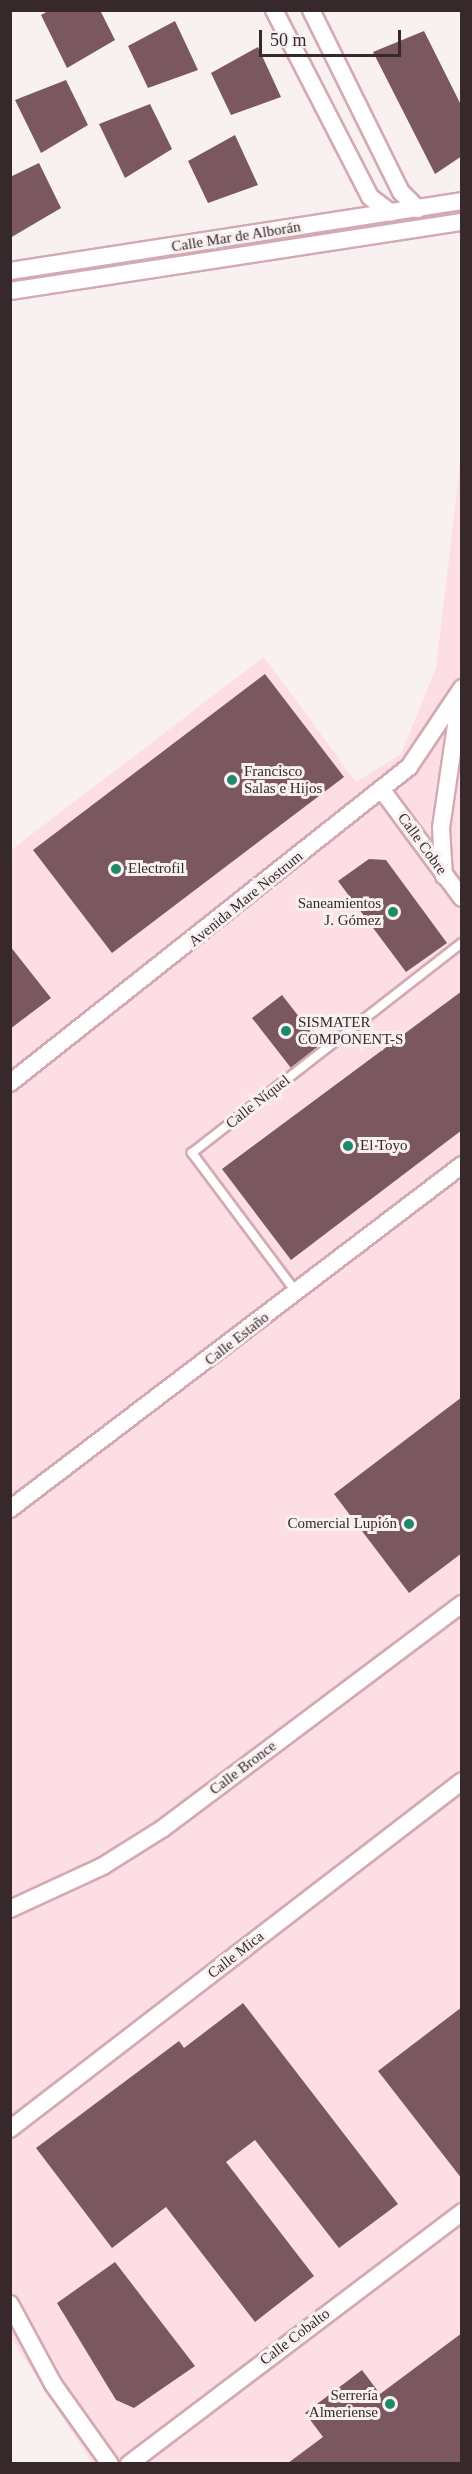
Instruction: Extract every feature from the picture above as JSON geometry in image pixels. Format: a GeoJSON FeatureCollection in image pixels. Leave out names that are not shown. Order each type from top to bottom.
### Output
{"type":"FeatureCollection","features":[{"type":"Feature","properties":{"kind":"street"},"geometry":{"type":"LineString","coordinates":[[274,10],[370,197],[391,213]]}},
{"type":"Feature","properties":{"kind":"street"},"geometry":{"type":"LineString","coordinates":[[311,10],[401,192],[418,209]]}},
{"type":"Feature","properties":{"kind":"street"},"geometry":{"type":"LineString","coordinates":[[394,232],[391,213],[401,192]]}},
{"type":"Feature","properties":{"kind":"street"},"geometry":{"type":"LineString","coordinates":[[360,219],[370,197]]}},
{"type":"Feature","properties":{"kind":"street","name":"Calle Mar de Alborán"},"geometry":{"type":"LineString","coordinates":[[10,271],[360,219],[462,201]]}},
{"type":"Feature","properties":{"kind":"street","name":"Calle Mar de Alborán"},"geometry":{"type":"LineString","coordinates":[[10,291],[462,222]]}},
{"type":"Feature","properties":{"kind":"street","name":"Avenida Mare Nostrum"},"geometry":{"type":"LineString","coordinates":[[10,1083],[409,767],[461,692]]}},
{"type":"Feature","properties":{"kind":"street","name":"Avenida Mare Nostrum"},"geometry":{"type":"LineString","coordinates":[[444,876],[442,816],[461,692]]}},
{"type":"Feature","properties":{"kind":"street","name":"Calle Cobre"},"geometry":{"type":"LineString","coordinates":[[382,790],[462,898]]}},
{"type":"Feature","properties":{"kind":"street","name":"Calle Estaño"},"geometry":{"type":"LineString","coordinates":[[10,1509],[462,1166]]}},
{"type":"Feature","properties":{"kind":"street","name":"Calle Bronce"},"geometry":{"type":"LineString","coordinates":[[10,1909],[103,1866],[162,1829],[462,1604]]}},
{"type":"Feature","properties":{"kind":"street","name":"Calle Mica"},"geometry":{"type":"LineString","coordinates":[[10,2128],[462,1781]]}},
{"type":"Feature","properties":{"kind":"street","name":"Calle Cobalto"},"geometry":{"type":"LineString","coordinates":[[129,2463],[462,2212]]}},
{"type":"Feature","properties":{"kind":"street"},"geometry":{"type":"LineString","coordinates":[[10,2304],[52,2384],[110,2463]]}},
{"type":"Feature","properties":{"kind":"lane","name":"Calle Níquel"},"geometry":{"type":"LineString","coordinates":[[296,1293],[192,1153],[462,943]]}},
{"type":"Feature","properties":{"kind":"shaded area"},"geometry":{"type":"Polygon","coordinates":[[[461,457],[461,2463],[92,2463],[11,2338],[11,850],[264,657],[356,782],[401,754],[436,668],[461,457]]]}},
{"type":"Feature","properties":{"kind":"building"},"geometry":{"type":"Polygon","coordinates":[[[50,10],[100,10],[115,40],[67,68],[41,15],[50,10]]]}},
{"type":"Feature","properties":{"kind":"building"},"geometry":{"type":"Polygon","coordinates":[[[175,21],[198,70],[148,88],[128,46],[175,21]]]}},
{"type":"Feature","properties":{"kind":"building"},"geometry":{"type":"Polygon","coordinates":[[[424,31],[462,107],[462,156],[435,174],[373,52],[424,31]]]}},
{"type":"Feature","properties":{"kind":"building"},"geometry":{"type":"Polygon","coordinates":[[[258,47],[281,97],[231,115],[211,73],[258,47]]]}},
{"type":"Feature","properties":{"kind":"building"},"geometry":{"type":"Polygon","coordinates":[[[66,80],[88,125],[41,153],[15,100],[66,80]]]}},
{"type":"Feature","properties":{"kind":"building"},"geometry":{"type":"Polygon","coordinates":[[[150,104],[172,149],[125,178],[99,124],[150,104]]]}},
{"type":"Feature","properties":{"kind":"building"},"geometry":{"type":"Polygon","coordinates":[[[235,135],[258,185],[208,203],[188,161],[235,135]]]}},
{"type":"Feature","properties":{"kind":"building"},"geometry":{"type":"Polygon","coordinates":[[[39,163],[61,208],[10,238],[10,177],[39,163]]]}},
{"type":"Feature","properties":{"kind":"building","name":"Francisco Salas e Hijos"},"geometry":{"type":"Polygon","coordinates":[[[265,674],[344,777],[112,953],[33,850],[265,674]]]}},
{"type":"Feature","properties":{"kind":"building","name":"Saneamientos J. Gómez"},"geometry":{"type":"Polygon","coordinates":[[[369,859],[386,860],[447,943],[406,972],[338,881],[369,859]]]}},
{"type":"Feature","properties":{"kind":"building"},"geometry":{"type":"Polygon","coordinates":[[[10,946],[51,998],[10,1029],[10,946]]]}},
{"type":"Feature","properties":{"kind":"building"},"geometry":{"type":"Polygon","coordinates":[[[462,991],[462,1130],[291,1260],[222,1169],[462,991]]]}},
{"type":"Feature","properties":{"kind":"building","name":"SISMATER COMPONENT-S"},"geometry":{"type":"Polygon","coordinates":[[[282,995],[321,1045],[291,1068],[252,1018],[282,995]]]}},
{"type":"Feature","properties":{"kind":"building","name":"Comercial Lupión"},"geometry":{"type":"Polygon","coordinates":[[[462,1397],[462,1553],[409,1593],[334,1494],[462,1397]]]}},
{"type":"Feature","properties":{"kind":"building"},"geometry":{"type":"Polygon","coordinates":[[[243,2003],[398,2204],[339,2248],[255,2140],[226,2162],[314,2276],[255,2322],[166,2207],[112,2248],[36,2148],[179,2041],[184,2048],[243,2003]]]}},
{"type":"Feature","properties":{"kind":"building"},"geometry":{"type":"Polygon","coordinates":[[[462,2007],[462,2179],[378,2071],[462,2007]]]}},
{"type":"Feature","properties":{"kind":"building"},"geometry":{"type":"Polygon","coordinates":[[[115,2262],[195,2366],[134,2408],[116,2400],[57,2303],[115,2262]]]}},
{"type":"Feature","properties":{"kind":"building","name":"Serrería Almeriense"},"geometry":{"type":"Polygon","coordinates":[[[462,2333],[462,2463],[288,2463],[323,2437],[305,2413],[362,2370],[380,2394],[462,2333]]]}},
{"type":"Feature","properties":{"kind":"place","name":"Francisco Salas e Hijos"},"geometry":{"type":"Point","coordinates":[232,780]}},
{"type":"Feature","properties":{"kind":"place","name":"Electrofil"},"geometry":{"type":"Point","coordinates":[116,869]}},
{"type":"Feature","properties":{"kind":"place","name":"Saneamientos J. Gómez"},"geometry":{"type":"Point","coordinates":[393,912]}},
{"type":"Feature","properties":{"kind":"place","name":"SISMATER COMPONENT-S"},"geometry":{"type":"Point","coordinates":[286,1031]}},
{"type":"Feature","properties":{"kind":"place","name":"El Toyo"},"geometry":{"type":"Point","coordinates":[348,1146]}},
{"type":"Feature","properties":{"kind":"place","name":"Comercial Lupión"},"geometry":{"type":"Point","coordinates":[409,1524]}},
{"type":"Feature","properties":{"kind":"place","name":"Serrería Almeriense"},"geometry":{"type":"Point","coordinates":[390,2404]}}]}
